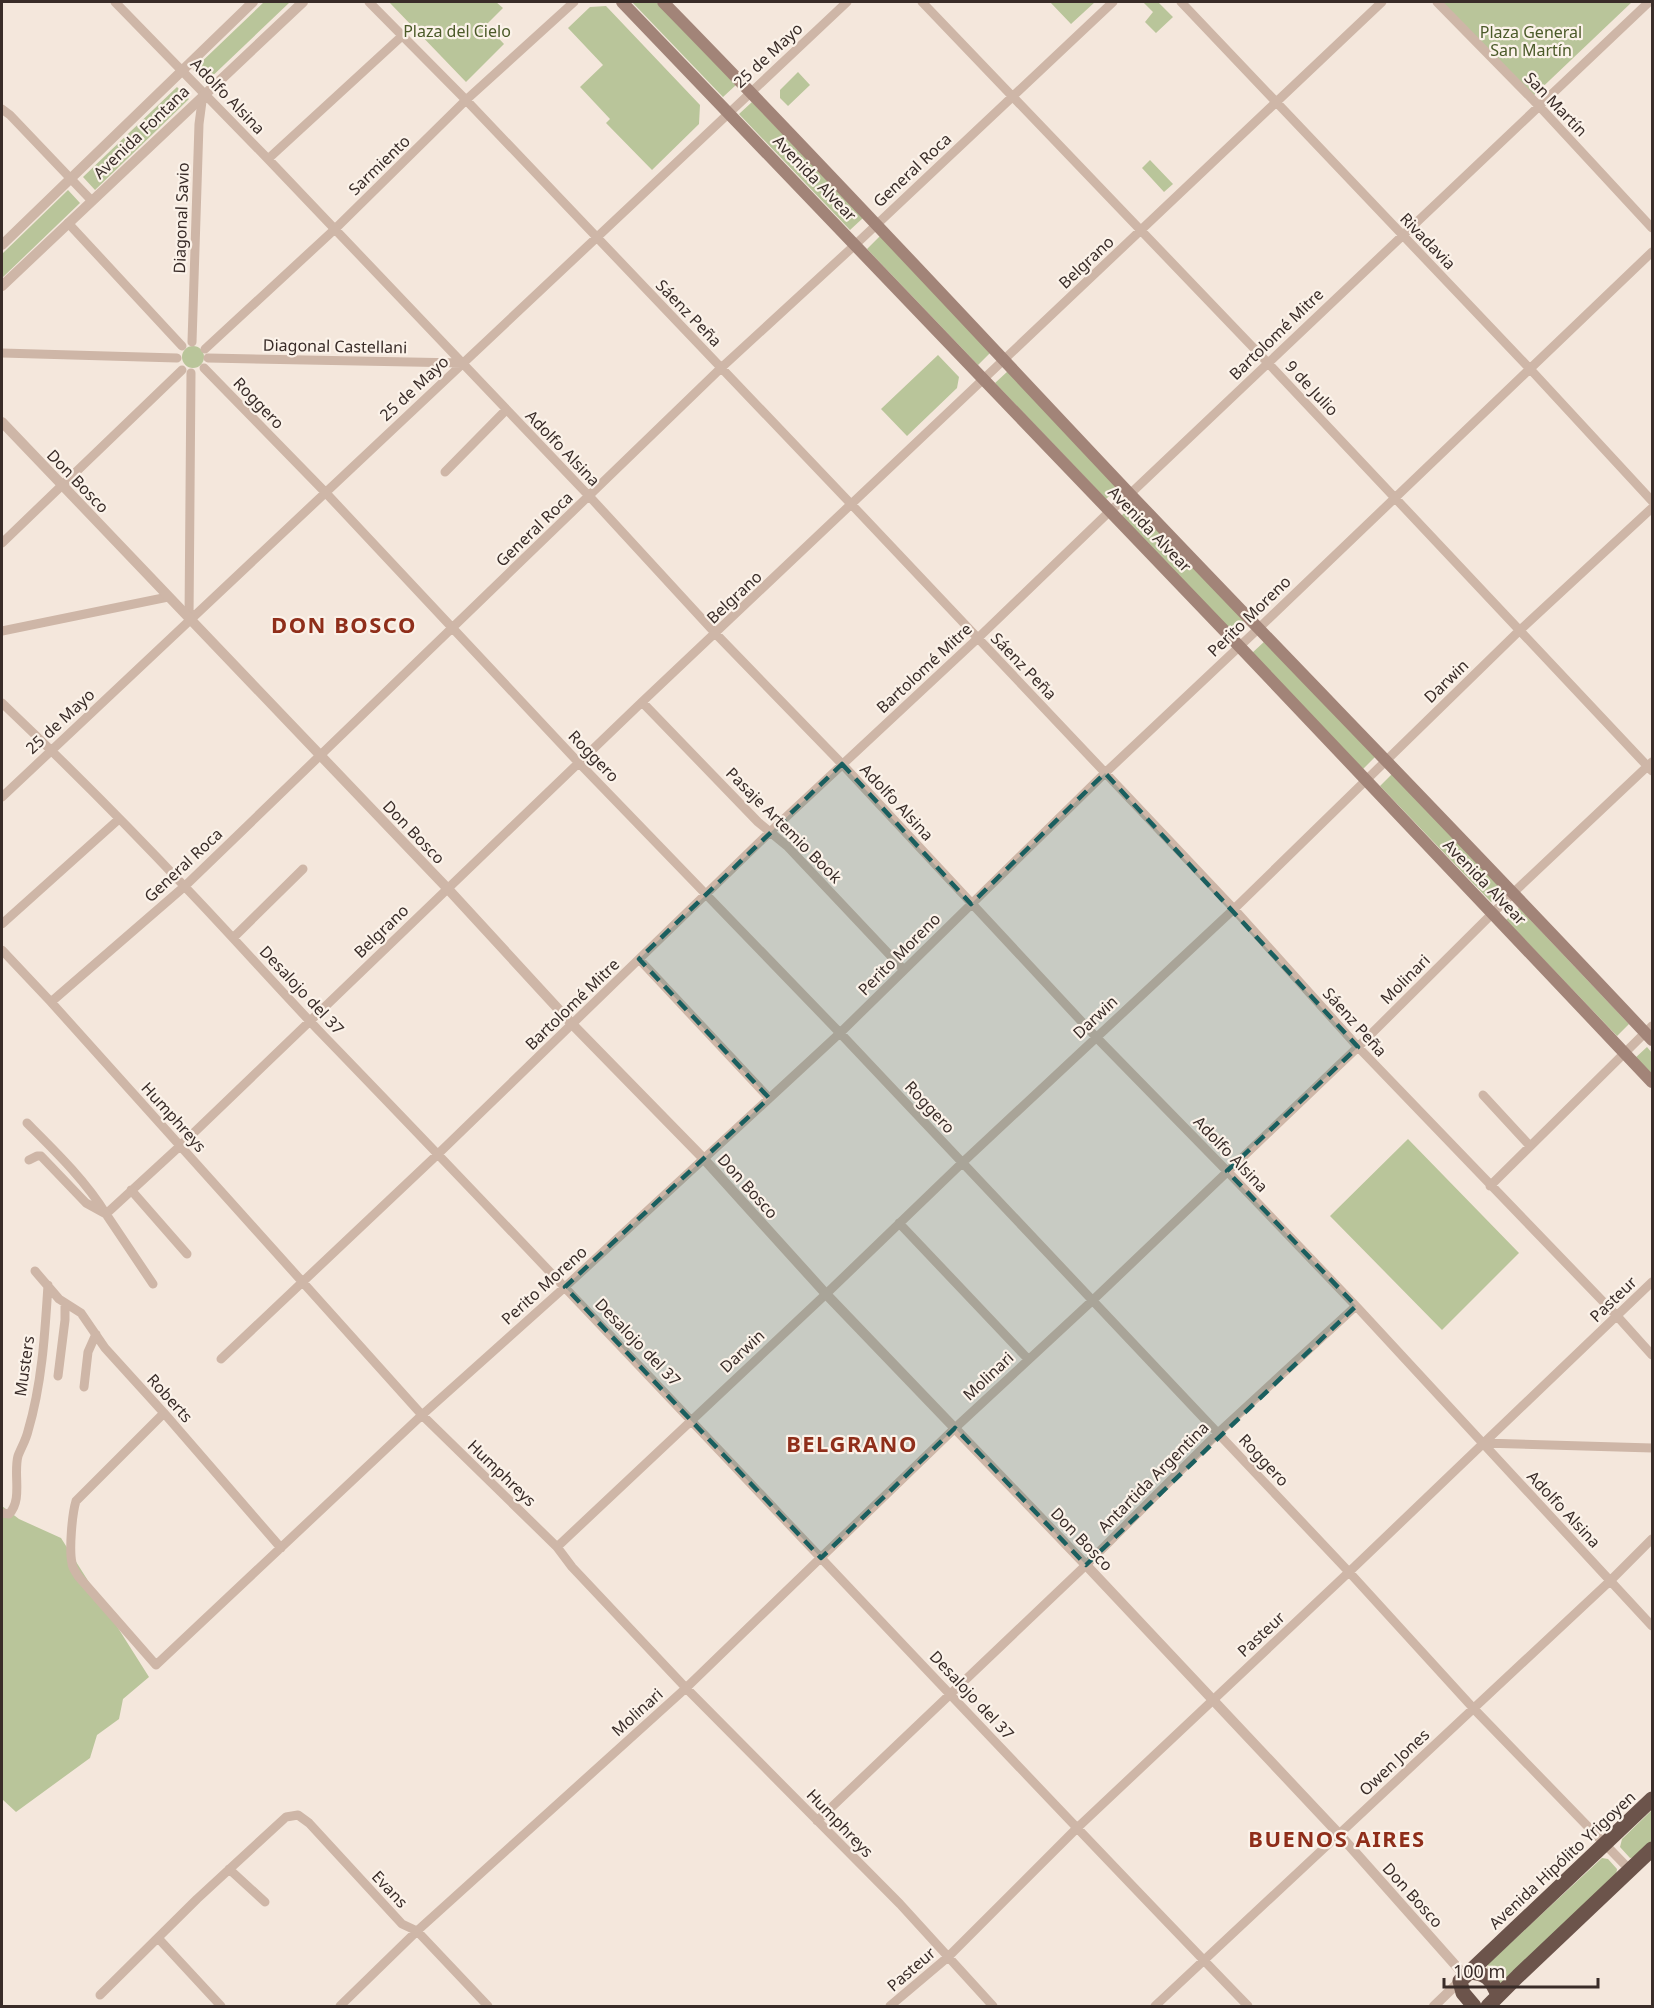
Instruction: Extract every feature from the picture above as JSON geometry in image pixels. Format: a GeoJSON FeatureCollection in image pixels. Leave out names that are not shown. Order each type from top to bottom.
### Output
{"type":"FeatureCollection","features":[{"type":"Feature","properties":{"kind":"highway","name":"Avenida Hipólito Yrigoyen"},"geometry":{"type":"LineString","coordinates":[[1465,1976],[1653,1799]]}},
{"type":"Feature","properties":{"kind":"highway"},"geometry":{"type":"LineString","coordinates":[[1474,2007],[1463,1993],[1465,1976],[1481,1973],[1490,1980],[1497,2001],[1653,1849]]}},
{"type":"Feature","properties":{"kind":"main road","name":"Avenida Alvear"},"geometry":{"type":"LineString","coordinates":[[622,2],[1240,646],[1653,1082]]}},
{"type":"Feature","properties":{"kind":"main road","name":"Avenida Alvear"},"geometry":{"type":"LineString","coordinates":[[663,2],[750,91],[1130,494],[1650,1033]]}},
{"type":"Feature","properties":{"kind":"street","name":"Adolfo Alsina"},"geometry":{"type":"LineString","coordinates":[[115,2],[590,497],[1096,1037],[1356,1306],[1653,1626]]}},
{"type":"Feature","properties":{"kind":"street","name":"Avenida Fontana"},"geometry":{"type":"LineString","coordinates":[[2,245],[253,2]]}},
{"type":"Feature","properties":{"kind":"street","name":"Avenida Fontana"},"geometry":{"type":"LineString","coordinates":[[2,286],[303,2]]}},
{"type":"Feature","properties":{"kind":"street","name":"Sáenz Peña"},"geometry":{"type":"LineString","coordinates":[[369,2],[466,100],[852,505],[1234,909],[1358,1047],[1653,1355]]}},
{"type":"Feature","properties":{"kind":"street","name":"Sarmiento"},"geometry":{"type":"LineString","coordinates":[[206,358],[466,100],[574,2]]}},
{"type":"Feature","properties":{"kind":"street","name":"25 de Mayo"},"geometry":{"type":"LineString","coordinates":[[2,797],[847,2]]}},
{"type":"Feature","properties":{"kind":"street","name":"9 de Julio"},"geometry":{"type":"LineString","coordinates":[[922,2],[1651,767]]}},
{"type":"Feature","properties":{"kind":"street","name":"General Roca"},"geometry":{"type":"LineString","coordinates":[[51,1002],[185,886],[721,368],[1113,2]]}},
{"type":"Feature","properties":{"kind":"street","name":"Rivadavia"},"geometry":{"type":"LineString","coordinates":[[1181,2],[1653,501]]}},
{"type":"Feature","properties":{"kind":"street","name":"Belgrano"},"geometry":{"type":"LineString","coordinates":[[106,1214],[180,1146],[642,702],[1382,2]]}},
{"type":"Feature","properties":{"kind":"street","name":"San Martín"},"geometry":{"type":"LineString","coordinates":[[1437,2],[1540,107],[1653,228]]}},
{"type":"Feature","properties":{"kind":"street","name":"Bartolomé Mitre"},"geometry":{"type":"LineString","coordinates":[[221,1359],[573,1025],[770,832],[1649,2]]}},
{"type":"Feature","properties":{"kind":"street"},"geometry":{"type":"LineString","coordinates":[[268,159],[402,36]]}},
{"type":"Feature","properties":{"kind":"street","name":"Diagonal Savio"},"geometry":{"type":"LineString","coordinates":[[192,342],[199,124],[203,94]]}},
{"type":"Feature","properties":{"kind":"street"},"geometry":{"type":"LineString","coordinates":[[2,109],[92,201]]}},
{"type":"Feature","properties":{"kind":"street"},"geometry":{"type":"LineString","coordinates":[[2,124],[10,115]]}},
{"type":"Feature","properties":{"kind":"street"},"geometry":{"type":"LineString","coordinates":[[68,223],[182,346]]}},
{"type":"Feature","properties":{"kind":"street","name":"Perito Moreno"},"geometry":{"type":"LineString","coordinates":[[164,1413],[76,1501],[73,1511],[72,1565],[78,1576],[156,1665],[422,1415],[565,1287],[840,1033],[1105,773],[1653,252]]}},
{"type":"Feature","properties":{"kind":"street"},"geometry":{"type":"LineString","coordinates":[[192,342],[197,343],[206,358],[196,373],[187,372],[179,366],[177,358],[178,350],[192,342]]}},
{"type":"Feature","properties":{"kind":"street"},"geometry":{"type":"LineString","coordinates":[[2,353],[177,358]]}},
{"type":"Feature","properties":{"kind":"street","name":"Diagonal Castellani"},"geometry":{"type":"LineString","coordinates":[[206,358],[462,363]]}},
{"type":"Feature","properties":{"kind":"street","name":"Roggero"},"geometry":{"type":"LineString","coordinates":[[206,358],[325,492],[579,763],[840,1033],[1349,1572],[1474,1709],[1630,1870]]}},
{"type":"Feature","properties":{"kind":"street"},"geometry":{"type":"LineString","coordinates":[[2,543],[62,485],[187,372]]}},
{"type":"Feature","properties":{"kind":"street"},"geometry":{"type":"LineString","coordinates":[[187,372],[189,619]]}},
{"type":"Feature","properties":{"kind":"street"},"geometry":{"type":"LineString","coordinates":[[445,472],[506,410]]}},
{"type":"Feature","properties":{"kind":"street","name":"Don Bosco"},"geometry":{"type":"LineString","coordinates":[[2,422],[447,889],[573,1025],[703,1158],[826,1294],[1086,1565],[1339,1834],[1465,1976]]}},
{"type":"Feature","properties":{"kind":"street","name":"Darwin"},"geometry":{"type":"LineString","coordinates":[[556,1547],[826,1294],[962,1162],[1234,909],[1520,631],[1653,508]]}},
{"type":"Feature","properties":{"kind":"street"},"geometry":{"type":"LineString","coordinates":[[2,631],[168,597]]}},
{"type":"Feature","properties":{"kind":"street","name":"Pasaje Artemio Book"},"geometry":{"type":"LineString","coordinates":[[642,702],[758,822],[787,846],[904,970]]}},
{"type":"Feature","properties":{"kind":"street","name":"Desalojo del 37"},"geometry":{"type":"LineString","coordinates":[[2,703],[52,750],[185,886],[309,1021],[565,1287],[1076,1829],[1248,2007]]}},
{"type":"Feature","properties":{"kind":"street","name":"Molinari"},"geometry":{"type":"LineString","coordinates":[[340,2007],[417,1931],[686,1688],[955,1428],[1358,1047],[1514,893],[1651,767]]}},
{"type":"Feature","properties":{"kind":"street"},"geometry":{"type":"LineString","coordinates":[[2,924],[119,819]]}},
{"type":"Feature","properties":{"kind":"street"},"geometry":{"type":"LineString","coordinates":[[233,938],[303,869]]}},
{"type":"Feature","properties":{"kind":"street","name":"Humphreys"},"geometry":{"type":"LineString","coordinates":[[2,950],[422,1415],[556,1547],[686,1688],[900,1904],[993,2007]]}},
{"type":"Feature","properties":{"kind":"street"},"geometry":{"type":"LineString","coordinates":[[639,959],[769,1098]]}},
{"type":"Feature","properties":{"kind":"street"},"geometry":{"type":"LineString","coordinates":[[1490,1186],[1624,1052],[1650,1033]]}},
{"type":"Feature","properties":{"kind":"street"},"geometry":{"type":"LineString","coordinates":[[1483,1095],[1530,1146]]}},
{"type":"Feature","properties":{"kind":"street"},"geometry":{"type":"LineString","coordinates":[[27,1123],[58,1154],[98,1201],[153,1284]]}},
{"type":"Feature","properties":{"kind":"street"},"geometry":{"type":"LineString","coordinates":[[29,1160],[42,1156],[86,1203],[106,1214]]}},
{"type":"Feature","properties":{"kind":"street"},"geometry":{"type":"LineString","coordinates":[[131,1190],[187,1254]]}},
{"type":"Feature","properties":{"kind":"street"},"geometry":{"type":"LineString","coordinates":[[899,1223],[1028,1359]]}},
{"type":"Feature","properties":{"kind":"street","name":"Roberts"},"geometry":{"type":"LineString","coordinates":[[35,1271],[58,1299],[81,1313],[105,1348],[281,1548]]}},
{"type":"Feature","properties":{"kind":"street","name":"Pasteur"},"geometry":{"type":"LineString","coordinates":[[890,2007],[948,1957],[1076,1829],[1653,1282]]}},
{"type":"Feature","properties":{"kind":"street","name":"Musters"},"geometry":{"type":"LineString","coordinates":[[3,1513],[9,1514],[14,1509],[16,1499],[18,1458],[33,1412],[42,1361],[48,1285]]}},
{"type":"Feature","properties":{"kind":"street"},"geometry":{"type":"LineString","coordinates":[[58,1376],[65,1304]]}},
{"type":"Feature","properties":{"kind":"street","name":"Antartida Argentina"},"geometry":{"type":"LineString","coordinates":[[817,1821],[1086,1565],[1218,1433],[1356,1306]]}},
{"type":"Feature","properties":{"kind":"street"},"geometry":{"type":"LineString","coordinates":[[84,1387],[88,1352],[96,1334]]}},
{"type":"Feature","properties":{"kind":"street"},"geometry":{"type":"LineString","coordinates":[[1483,1443],[1653,1449]]}},
{"type":"Feature","properties":{"kind":"street","name":"Owen Jones"},"geometry":{"type":"LineString","coordinates":[[1155,2007],[1653,1539]]}},
{"type":"Feature","properties":{"kind":"street","name":"Evans"},"geometry":{"type":"LineString","coordinates":[[230,1869],[286,1817],[298,1815],[309,1823],[402,1924],[417,1931],[488,2007]]}},
{"type":"Feature","properties":{"kind":"street"},"geometry":{"type":"LineString","coordinates":[[100,1995],[230,1869],[265,1902]]}},
{"type":"Feature","properties":{"kind":"street"},"geometry":{"type":"LineString","coordinates":[[158,1938],[221,2007]]}},
{"type":"Feature","properties":{"kind":"street","name":"Avenida Hipólito Yrigoyen"},"geometry":{"type":"LineString","coordinates":[[1434,2007],[1465,1976]]}},
{"type":"Feature","properties":{"kind":"highlighted area"},"geometry":{"type":"Polygon","coordinates":[[[842,764],[971,904],[1105,773],[1358,1047],[1227,1171],[1356,1306],[1086,1565],[955,1428],[821,1558],[565,1287],[769,1098],[639,959],[842,764]]]}},
{"type":"Feature","properties":{"kind":"green space"},"geometry":{"type":"Polygon","coordinates":[[[264,2],[290,2],[205,83],[193,70],[264,2]]]}},
{"type":"Feature","properties":{"kind":"green space","name":"Plaza del Cielo"},"geometry":{"type":"Polygon","coordinates":[[[389,2],[496,2],[503,8],[486,25],[504,44],[466,82],[389,2]]]}},
{"type":"Feature","properties":{"kind":"green space"},"geometry":{"type":"Polygon","coordinates":[[[632,2],[656,2],[736,85],[723,97],[632,2]]]}},
{"type":"Feature","properties":{"kind":"green space"},"geometry":{"type":"Polygon","coordinates":[[[1050,2],[1095,2],[1071,24],[1050,2]]]}},
{"type":"Feature","properties":{"kind":"green space"},"geometry":{"type":"Polygon","coordinates":[[[1143,2],[1158,2],[1173,17],[1156,33],[1145,22],[1153,12],[1143,2]]]}},
{"type":"Feature","properties":{"kind":"green space","name":"Plaza General San Martín"},"geometry":{"type":"Polygon","coordinates":[[[1437,2],[1632,2],[1530,99],[1437,2]]]}},
{"type":"Feature","properties":{"kind":"green space"},"geometry":{"type":"Polygon","coordinates":[[[606,6],[700,105],[699,124],[652,170],[606,123],[610,119],[580,87],[603,65],[568,28],[590,7],[606,6]]]}},
{"type":"Feature","properties":{"kind":"green space"},"geometry":{"type":"Polygon","coordinates":[[[798,72],[810,85],[788,106],[780,98],[780,90],[798,72]]]}},
{"type":"Feature","properties":{"kind":"green space"},"geometry":{"type":"Polygon","coordinates":[[[177,87],[189,99],[95,190],[83,177],[177,87]]]}},
{"type":"Feature","properties":{"kind":"green space"},"geometry":{"type":"Polygon","coordinates":[[[752,102],[863,218],[850,230],[739,114],[752,102]]]}},
{"type":"Feature","properties":{"kind":"green space"},"geometry":{"type":"Polygon","coordinates":[[[1150,160],[1173,184],[1164,192],[1142,168],[1150,160]]]}},
{"type":"Feature","properties":{"kind":"green space"},"geometry":{"type":"Polygon","coordinates":[[[68,190],[80,203],[2,278],[2,254],[68,190]]]}},
{"type":"Feature","properties":{"kind":"green space"},"geometry":{"type":"Polygon","coordinates":[[[880,236],[991,352],[978,365],[867,249],[880,236]]]}},
{"type":"Feature","properties":{"kind":"green space"},"geometry":{"type":"Polygon","coordinates":[[[193,346],[203,353],[204,357],[197,367],[193,368],[183,361],[182,357],[189,347],[193,346]]]}},
{"type":"Feature","properties":{"kind":"green space"},"geometry":{"type":"Polygon","coordinates":[[[938,355],[959,377],[957,388],[907,436],[881,409],[938,355]]]}},
{"type":"Feature","properties":{"kind":"green space"},"geometry":{"type":"Polygon","coordinates":[[[1008,371],[1119,487],[1106,499],[995,383],[1008,371]]]}},
{"type":"Feature","properties":{"kind":"green space"},"geometry":{"type":"Polygon","coordinates":[[[1134,504],[1245,620],[1232,632],[1121,516],[1134,504]]]}},
{"type":"Feature","properties":{"kind":"green space"},"geometry":{"type":"Polygon","coordinates":[[[1265,641],[1375,757],[1363,769],[1252,653],[1265,641]]]}},
{"type":"Feature","properties":{"kind":"green space"},"geometry":{"type":"Polygon","coordinates":[[[1393,773],[1504,889],[1491,902],[1380,786],[1393,773]]]}},
{"type":"Feature","properties":{"kind":"green space"},"geometry":{"type":"Polygon","coordinates":[[[1519,908],[1629,1024],[1617,1036],[1506,920],[1519,908]]]}},
{"type":"Feature","properties":{"kind":"green space"},"geometry":{"type":"Polygon","coordinates":[[[1647,1047],[1652,1053],[1652,1079],[1634,1059],[1647,1047]]]}},
{"type":"Feature","properties":{"kind":"green space"},"geometry":{"type":"Polygon","coordinates":[[[1408,1139],[1519,1253],[1442,1330],[1330,1216],[1408,1139]]]}},
{"type":"Feature","properties":{"kind":"green space"},"geometry":{"type":"Polygon","coordinates":[[[2,1506],[19,1519],[61,1538],[149,1677],[123,1699],[119,1719],[97,1735],[90,1758],[16,1812],[2,1799],[2,1506]]]}},
{"type":"Feature","properties":{"kind":"green space"},"geometry":{"type":"Polygon","coordinates":[[[1652,1810],[1652,1843],[1638,1857],[1630,1858],[1620,1847],[1622,1839],[1652,1810]]]}},
{"type":"Feature","properties":{"kind":"green space"},"geometry":{"type":"Polygon","coordinates":[[[1602,1858],[1608,1859],[1617,1869],[1616,1876],[1504,1984],[1498,1983],[1487,1970],[1488,1964],[1602,1858]]]}},
{"type":"Feature","properties":{"kind":"district","name":"DON BOSCO"},"geometry":{"type":"Point","coordinates":[344,624]}},
{"type":"Feature","properties":{"kind":"district","name":"BELGRANO"},"geometry":{"type":"Point","coordinates":[852,1443]}},
{"type":"Feature","properties":{"kind":"district","name":"BUENOS AIRES"},"geometry":{"type":"Point","coordinates":[1337,1838]}}]}
